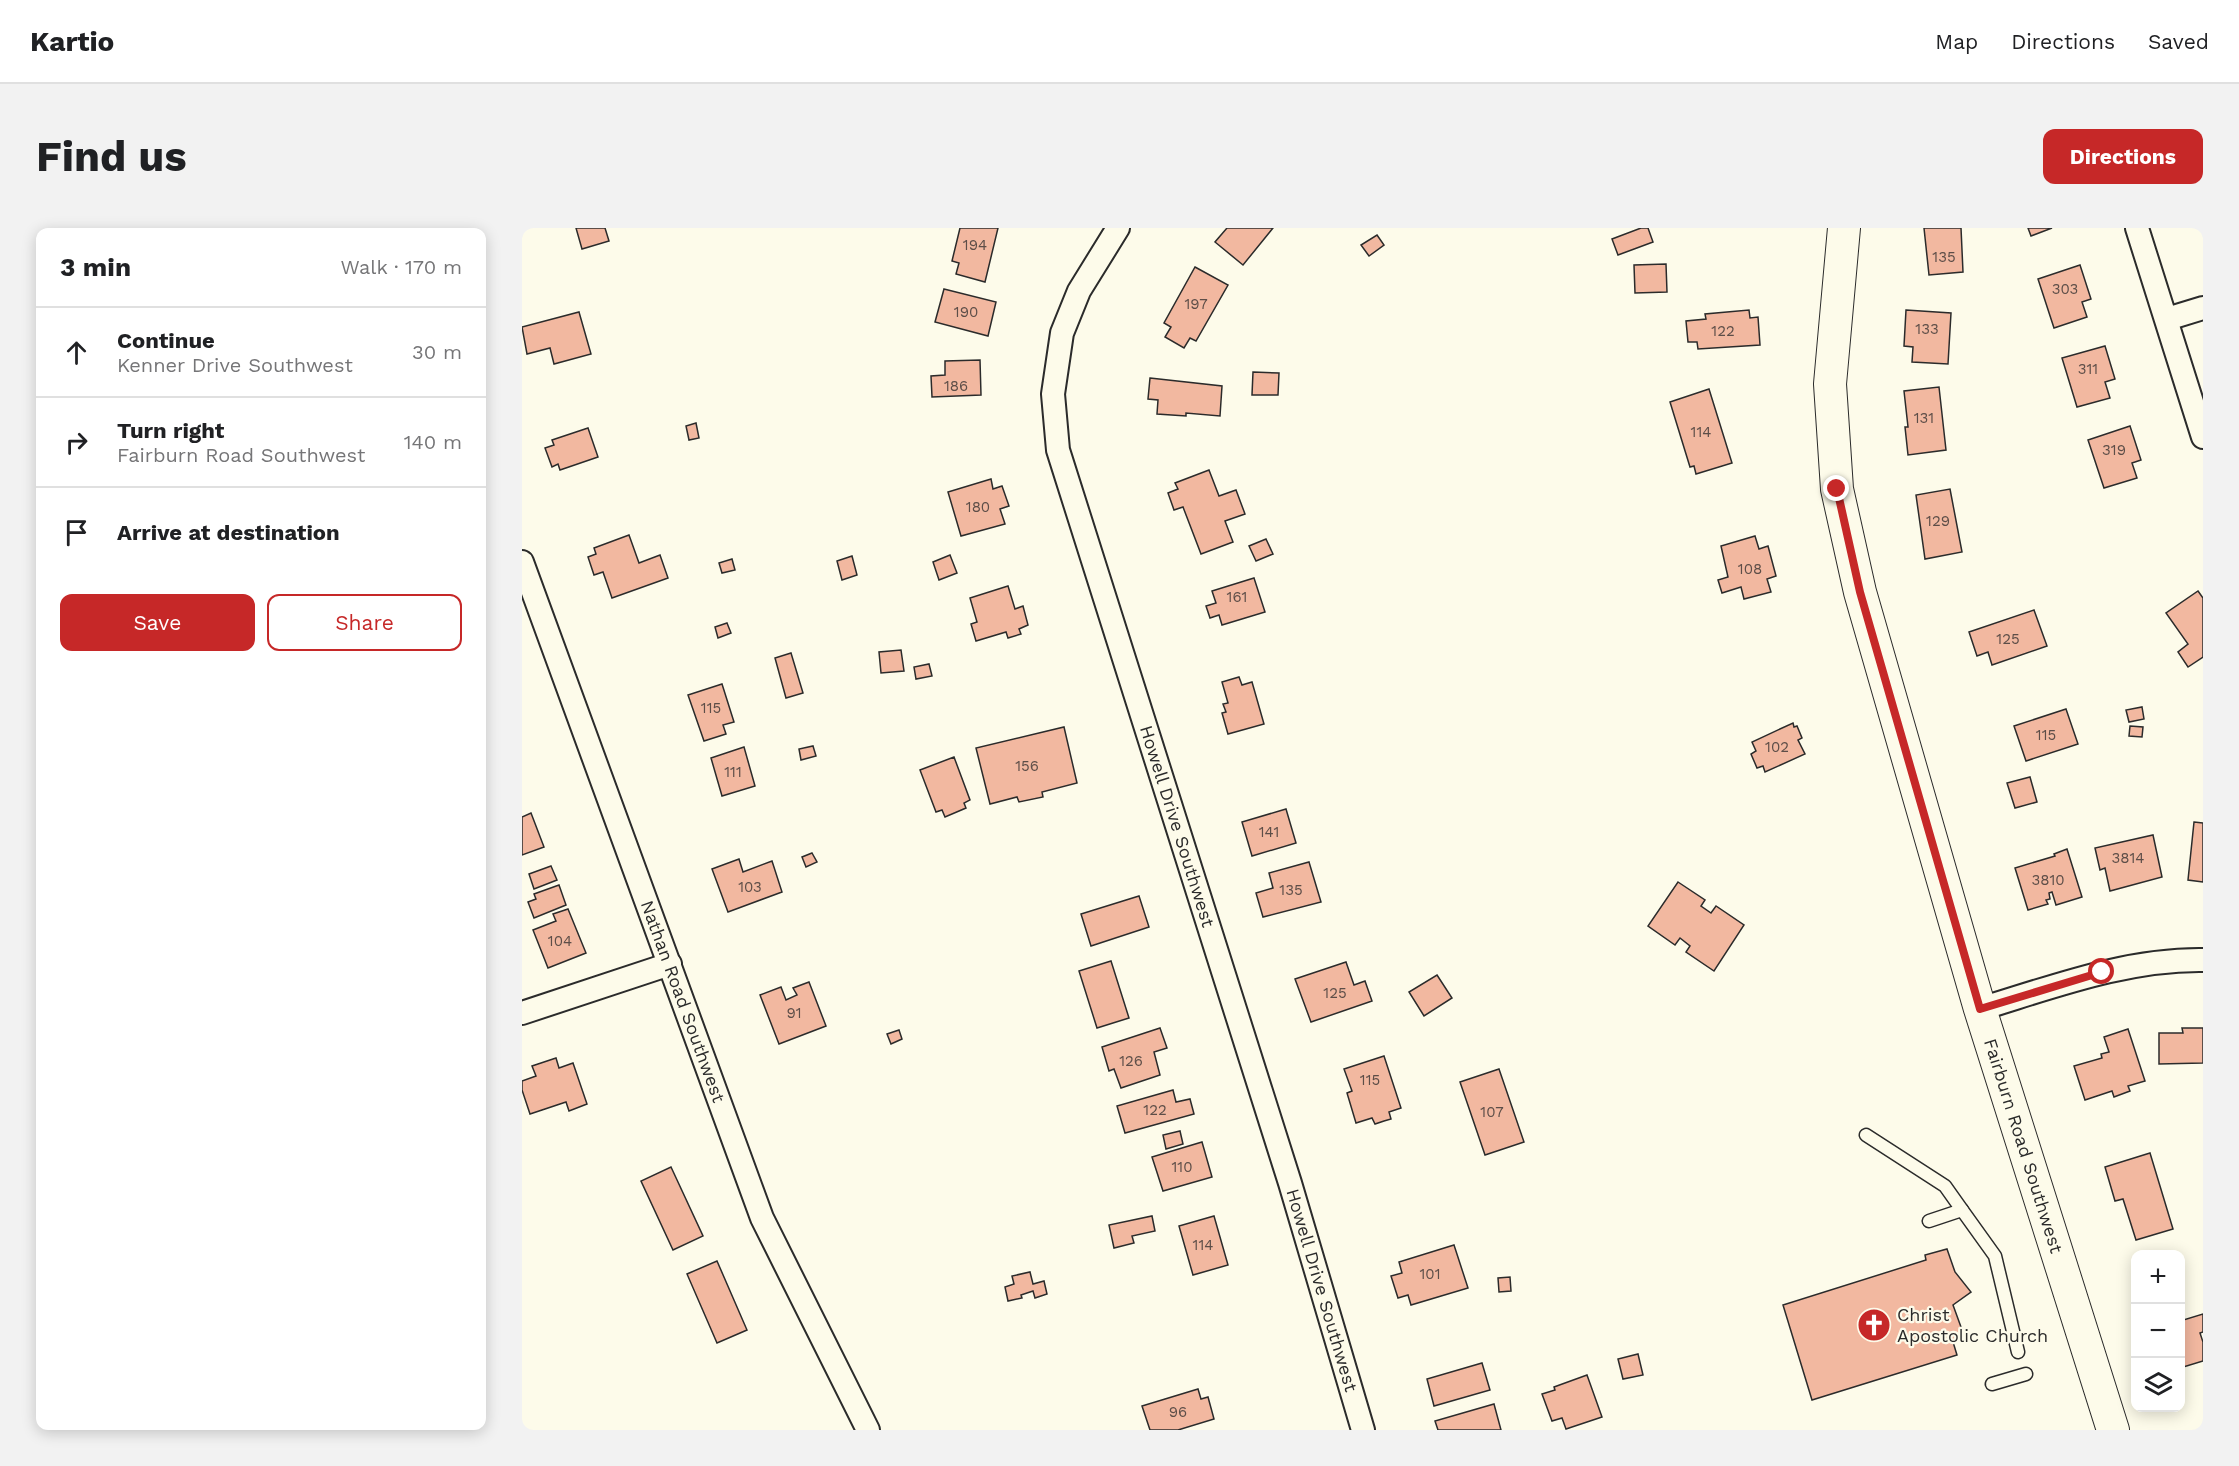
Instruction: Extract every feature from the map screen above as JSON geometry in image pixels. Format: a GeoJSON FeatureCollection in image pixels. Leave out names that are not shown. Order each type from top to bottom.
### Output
{"type":"FeatureCollection","features":[{"type":"Feature","properties":{"kind":"street","name":"Howell Drive Southwest"},"geometry":{"type":"LineString","coordinates":[[1118,228],[1079,291],[1062,333],[1053,393],[1058,450],[1290,1183],[1363,1430]]}},
{"type":"Feature","properties":{"kind":"street","name":"Fairburn Road Southwest"},"geometry":{"type":"LineString","coordinates":[[1844,228],[1830,375],[1837,489],[1860,592],[1980,1009],[2113,1430]]}},
{"type":"Feature","properties":{"kind":"street"},"geometry":{"type":"LineString","coordinates":[[2137,228],[2203,436]]}},
{"type":"Feature","properties":{"kind":"street"},"geometry":{"type":"LineString","coordinates":[[2166,319],[2203,308]]}},
{"type":"Feature","properties":{"kind":"street","name":"Nathan Road Southwest"},"geometry":{"type":"LineString","coordinates":[[522,562],[762,1218],[868,1430]]}},
{"type":"Feature","properties":{"kind":"street"},"geometry":{"type":"LineString","coordinates":[[1980,1009],[2102,972],[2172,960],[2203,960]]}},
{"type":"Feature","properties":{"kind":"street"},"geometry":{"type":"LineString","coordinates":[[522,1013],[670,964]]}},
{"type":"Feature","properties":{"kind":"lane"},"geometry":{"type":"LineString","coordinates":[[1866,1135],[1945,1186],[1995,1256],[2018,1352]]}},
{"type":"Feature","properties":{"kind":"lane"},"geometry":{"type":"LineString","coordinates":[[1929,1221],[1962,1209]]}},
{"type":"Feature","properties":{"kind":"lane"},"geometry":{"type":"LineString","coordinates":[[1992,1384],[2026,1374]]}},
{"type":"Feature","properties":{"kind":"building"},"geometry":{"type":"Polygon","coordinates":[[[576,228],[605,228],[609,241],[582,249],[576,228]]]}},
{"type":"Feature","properties":{"kind":"building"},"geometry":{"type":"Polygon","coordinates":[[[960,228],[998,228],[985,282],[956,274],[959,263],[952,261],[960,228]]]}},
{"type":"Feature","properties":{"kind":"building"},"geometry":{"type":"Polygon","coordinates":[[[1227,228],[1273,228],[1243,265],[1215,242],[1227,228]]]}},
{"type":"Feature","properties":{"kind":"building"},"geometry":{"type":"Polygon","coordinates":[[[1641,228],[1648,228],[1653,242],[1618,255],[1612,239],[1641,228]]]}},
{"type":"Feature","properties":{"kind":"building"},"geometry":{"type":"Polygon","coordinates":[[[1924,228],[1961,228],[1963,272],[1929,275],[1924,228]]]}},
{"type":"Feature","properties":{"kind":"building"},"geometry":{"type":"Polygon","coordinates":[[[2028,228],[2052,228],[2031,236],[2028,228]]]}},
{"type":"Feature","properties":{"kind":"building"},"geometry":{"type":"Polygon","coordinates":[[[1377,235],[1384,245],[1369,256],[1361,245],[1377,235]]]}},
{"type":"Feature","properties":{"kind":"building"},"geometry":{"type":"Polygon","coordinates":[[[1666,264],[1667,292],[1635,293],[1634,265],[1666,264]]]}},
{"type":"Feature","properties":{"kind":"building"},"geometry":{"type":"Polygon","coordinates":[[[2080,265],[2091,299],[2082,302],[2087,317],[2054,328],[2038,279],[2080,265]]]}},
{"type":"Feature","properties":{"kind":"building"},"geometry":{"type":"Polygon","coordinates":[[[1195,267],[1228,285],[1196,341],[1190,338],[1184,348],[1165,337],[1171,327],[1164,323],[1195,267]]]}},
{"type":"Feature","properties":{"kind":"building"},"geometry":{"type":"Polygon","coordinates":[[[944,289],[996,302],[988,336],[935,322],[944,289]]]}},
{"type":"Feature","properties":{"kind":"building"},"geometry":{"type":"Polygon","coordinates":[[[1749,310],[1750,318],[1758,317],[1760,345],[1698,349],[1697,342],[1688,342],[1686,321],[1706,319],[1705,314],[1749,310]]]}},
{"type":"Feature","properties":{"kind":"building"},"geometry":{"type":"Polygon","coordinates":[[[1906,310],[1951,313],[1948,364],[1912,362],[1913,347],[1904,346],[1906,310]]]}},
{"type":"Feature","properties":{"kind":"building"},"geometry":{"type":"Polygon","coordinates":[[[579,312],[591,354],[554,364],[550,348],[527,354],[522,327],[579,312]]]}},
{"type":"Feature","properties":{"kind":"building"},"geometry":{"type":"Polygon","coordinates":[[[2105,346],[2115,379],[2105,382],[2110,398],[2077,407],[2062,358],[2105,346]]]}},
{"type":"Feature","properties":{"kind":"building"},"geometry":{"type":"Polygon","coordinates":[[[980,360],[981,395],[932,397],[931,376],[945,375],[945,361],[980,360]]]}},
{"type":"Feature","properties":{"kind":"building"},"geometry":{"type":"Polygon","coordinates":[[[1253,372],[1279,373],[1278,395],[1252,395],[1253,372]]]}},
{"type":"Feature","properties":{"kind":"building"},"geometry":{"type":"Polygon","coordinates":[[[1150,378],[1222,386],[1220,416],[1186,413],[1186,416],[1157,414],[1158,400],[1148,399],[1150,378]]]}},
{"type":"Feature","properties":{"kind":"building"},"geometry":{"type":"Polygon","coordinates":[[[1939,387],[1946,450],[1908,455],[1904,391],[1939,387]]]}},
{"type":"Feature","properties":{"kind":"building"},"geometry":{"type":"Polygon","coordinates":[[[1709,389],[1732,463],[1696,474],[1694,466],[1690,467],[1670,402],[1709,389]]]}},
{"type":"Feature","properties":{"kind":"building"},"geometry":{"type":"Polygon","coordinates":[[[696,423],[699,438],[689,440],[686,426],[696,423]]]}},
{"type":"Feature","properties":{"kind":"building"},"geometry":{"type":"Polygon","coordinates":[[[2130,426],[2141,460],[2132,463],[2137,478],[2104,488],[2088,440],[2130,426]]]}},
{"type":"Feature","properties":{"kind":"building"},"geometry":{"type":"Polygon","coordinates":[[[588,428],[598,457],[560,470],[558,464],[552,467],[545,448],[554,445],[552,440],[588,428]]]}},
{"type":"Feature","properties":{"kind":"building"},"geometry":{"type":"Polygon","coordinates":[[[1209,470],[1219,496],[1236,490],[1245,514],[1225,521],[1233,542],[1201,554],[1183,507],[1174,510],[1168,493],[1178,489],[1175,483],[1209,470]]]}},
{"type":"Feature","properties":{"kind":"building"},"geometry":{"type":"Polygon","coordinates":[[[991,479],[993,489],[1002,486],[1009,506],[1000,509],[1005,524],[961,536],[948,492],[991,479]]]}},
{"type":"Feature","properties":{"kind":"building"},"geometry":{"type":"Polygon","coordinates":[[[1950,489],[1962,552],[1925,559],[1916,495],[1950,489]]]}},
{"type":"Feature","properties":{"kind":"building"},"geometry":{"type":"Polygon","coordinates":[[[629,535],[639,563],[660,555],[668,578],[612,598],[603,572],[594,575],[588,557],[596,554],[594,548],[629,535]]]}},
{"type":"Feature","properties":{"kind":"building"},"geometry":{"type":"Polygon","coordinates":[[[1755,536],[1759,549],[1768,546],[1776,576],[1767,579],[1771,592],[1744,599],[1741,587],[1722,593],[1718,580],[1728,577],[1721,546],[1755,536]]]}},
{"type":"Feature","properties":{"kind":"building"},"geometry":{"type":"Polygon","coordinates":[[[1266,539],[1273,554],[1256,561],[1249,546],[1266,539]]]}},
{"type":"Feature","properties":{"kind":"building"},"geometry":{"type":"Polygon","coordinates":[[[950,555],[957,573],[939,580],[933,562],[950,555]]]}},
{"type":"Feature","properties":{"kind":"building"},"geometry":{"type":"Polygon","coordinates":[[[852,556],[857,575],[842,580],[837,561],[852,556]]]}},
{"type":"Feature","properties":{"kind":"building"},"geometry":{"type":"Polygon","coordinates":[[[732,559],[735,570],[722,573],[719,563],[732,559]]]}},
{"type":"Feature","properties":{"kind":"building"},"geometry":{"type":"Polygon","coordinates":[[[1254,578],[1265,612],[1222,625],[1219,615],[1210,618],[1206,606],[1216,603],[1212,591],[1254,578]]]}},
{"type":"Feature","properties":{"kind":"building"},"geometry":{"type":"Polygon","coordinates":[[[1008,586],[1015,609],[1023,606],[1028,625],[1019,629],[1021,634],[1008,638],[1006,632],[976,641],[971,624],[977,622],[970,598],[1008,586]]]}},
{"type":"Feature","properties":{"kind":"building"},"geometry":{"type":"Polygon","coordinates":[[[2198,591],[2203,598],[2203,657],[2188,667],[2178,652],[2188,644],[2166,613],[2198,591]]]}},
{"type":"Feature","properties":{"kind":"building"},"geometry":{"type":"Polygon","coordinates":[[[2034,610],[2047,646],[1992,665],[1988,652],[1977,656],[1969,632],[2034,610]]]}},
{"type":"Feature","properties":{"kind":"building"},"geometry":{"type":"Polygon","coordinates":[[[727,623],[731,633],[718,638],[715,627],[727,623]]]}},
{"type":"Feature","properties":{"kind":"building"},"geometry":{"type":"Polygon","coordinates":[[[901,650],[904,671],[881,673],[879,652],[901,650]]]}},
{"type":"Feature","properties":{"kind":"building"},"geometry":{"type":"Polygon","coordinates":[[[791,653],[803,693],[786,698],[775,658],[791,653]]]}},
{"type":"Feature","properties":{"kind":"building"},"geometry":{"type":"Polygon","coordinates":[[[929,664],[932,676],[916,679],[914,667],[929,664]]]}},
{"type":"Feature","properties":{"kind":"building"},"geometry":{"type":"Polygon","coordinates":[[[1239,677],[1242,685],[1252,682],[1264,724],[1228,734],[1222,713],[1226,712],[1223,704],[1228,703],[1222,682],[1239,677]]]}},
{"type":"Feature","properties":{"kind":"building"},"geometry":{"type":"Polygon","coordinates":[[[722,684],[734,722],[723,725],[726,734],[704,741],[688,695],[722,684]]]}},
{"type":"Feature","properties":{"kind":"building"},"geometry":{"type":"Polygon","coordinates":[[[2142,707],[2144,719],[2129,722],[2126,710],[2142,707]]]}},
{"type":"Feature","properties":{"kind":"building"},"geometry":{"type":"Polygon","coordinates":[[[2066,709],[2078,744],[2026,761],[2014,726],[2066,709]]]}},
{"type":"Feature","properties":{"kind":"building"},"geometry":{"type":"Polygon","coordinates":[[[1793,723],[1794,727],[1797,726],[1802,738],[1798,740],[1805,754],[1765,772],[1763,766],[1757,768],[1751,754],[1756,751],[1752,742],[1793,723]]]}},
{"type":"Feature","properties":{"kind":"building"},"geometry":{"type":"Polygon","coordinates":[[[2130,726],[2143,727],[2142,737],[2129,736],[2130,726]]]}},
{"type":"Feature","properties":{"kind":"building"},"geometry":{"type":"Polygon","coordinates":[[[1064,727],[1077,783],[1042,792],[1043,797],[1019,802],[1017,797],[990,804],[976,748],[1064,727]]]}},
{"type":"Feature","properties":{"kind":"building"},"geometry":{"type":"Polygon","coordinates":[[[813,746],[816,756],[801,760],[799,749],[813,746]]]}},
{"type":"Feature","properties":{"kind":"building"},"geometry":{"type":"Polygon","coordinates":[[[744,747],[755,786],[722,796],[711,758],[744,747]]]}},
{"type":"Feature","properties":{"kind":"building"},"geometry":{"type":"Polygon","coordinates":[[[954,757],[970,800],[964,803],[966,808],[945,817],[942,810],[936,812],[920,770],[954,757]]]}},
{"type":"Feature","properties":{"kind":"building"},"geometry":{"type":"Polygon","coordinates":[[[2030,777],[2037,802],[2015,808],[2007,783],[2030,777]]]}},
{"type":"Feature","properties":{"kind":"building"},"geometry":{"type":"Polygon","coordinates":[[[1286,809],[1296,843],[1252,856],[1242,822],[1286,809]]]}},
{"type":"Feature","properties":{"kind":"building"},"geometry":{"type":"Polygon","coordinates":[[[531,813],[544,847],[522,855],[522,817],[531,813]]]}},
{"type":"Feature","properties":{"kind":"building"},"geometry":{"type":"Polygon","coordinates":[[[2194,822],[2203,823],[2203,882],[2188,880],[2194,822]]]}},
{"type":"Feature","properties":{"kind":"building"},"geometry":{"type":"Polygon","coordinates":[[[2153,835],[2162,877],[2110,891],[2105,868],[2100,870],[2095,848],[2153,835]]]}},
{"type":"Feature","properties":{"kind":"building"},"geometry":{"type":"Polygon","coordinates":[[[2067,849],[2082,897],[2056,905],[2052,892],[2049,893],[2050,899],[2046,900],[2048,904],[2028,910],[2015,868],[2055,856],[2054,854],[2067,849]]]}},
{"type":"Feature","properties":{"kind":"building"},"geometry":{"type":"Polygon","coordinates":[[[812,853],[817,862],[806,867],[802,857],[812,853]]]}},
{"type":"Feature","properties":{"kind":"building"},"geometry":{"type":"Polygon","coordinates":[[[739,859],[743,872],[772,861],[782,892],[728,912],[712,869],[739,859]]]}},
{"type":"Feature","properties":{"kind":"building"},"geometry":{"type":"Polygon","coordinates":[[[1309,862],[1321,902],[1263,917],[1256,893],[1273,888],[1269,873],[1309,862]]]}},
{"type":"Feature","properties":{"kind":"building"},"geometry":{"type":"Polygon","coordinates":[[[551,866],[557,880],[534,889],[529,874],[551,866]]]}},
{"type":"Feature","properties":{"kind":"building"},"geometry":{"type":"Polygon","coordinates":[[[1678,882],[1705,900],[1701,906],[1711,913],[1716,906],[1744,925],[1714,971],[1686,952],[1690,946],[1680,938],[1675,945],[1648,926],[1678,882]]]}},
{"type":"Feature","properties":{"kind":"building"},"geometry":{"type":"Polygon","coordinates":[[[559,885],[566,905],[534,918],[528,902],[536,899],[534,894],[559,885]]]}},
{"type":"Feature","properties":{"kind":"building"},"geometry":{"type":"Polygon","coordinates":[[[1139,896],[1149,927],[1091,946],[1081,914],[1139,896]]]}},
{"type":"Feature","properties":{"kind":"building"},"geometry":{"type":"Polygon","coordinates":[[[568,909],[586,953],[548,968],[533,930],[556,921],[553,914],[568,909]]]}},
{"type":"Feature","properties":{"kind":"building"},"geometry":{"type":"Polygon","coordinates":[[[1111,961],[1129,1018],[1097,1028],[1079,971],[1111,961]]]}},
{"type":"Feature","properties":{"kind":"building"},"geometry":{"type":"Polygon","coordinates":[[[1346,962],[1354,985],[1365,981],[1372,1001],[1311,1022],[1295,979],[1346,962]]]}},
{"type":"Feature","properties":{"kind":"building"},"geometry":{"type":"Polygon","coordinates":[[[1437,975],[1452,998],[1424,1016],[1409,992],[1437,975]]]}},
{"type":"Feature","properties":{"kind":"building"},"geometry":{"type":"Polygon","coordinates":[[[809,982],[826,1026],[779,1044],[760,995],[781,987],[786,1000],[797,995],[793,988],[809,982]]]}},
{"type":"Feature","properties":{"kind":"building"},"geometry":{"type":"Polygon","coordinates":[[[1160,1028],[1167,1048],[1154,1052],[1160,1075],[1121,1088],[1114,1069],[1109,1071],[1102,1047],[1160,1028]]]}},
{"type":"Feature","properties":{"kind":"building"},"geometry":{"type":"Polygon","coordinates":[[[2182,1028],[2203,1028],[2203,1063],[2159,1064],[2159,1033],[2183,1033],[2182,1028]]]}},
{"type":"Feature","properties":{"kind":"building"},"geometry":{"type":"Polygon","coordinates":[[[2128,1029],[2145,1081],[2128,1086],[2130,1091],[2114,1097],[2112,1091],[2085,1100],[2074,1066],[2102,1058],[2101,1054],[2109,1052],[2104,1037],[2128,1029]]]}},
{"type":"Feature","properties":{"kind":"building"},"geometry":{"type":"Polygon","coordinates":[[[899,1030],[902,1039],[891,1044],[887,1034],[899,1030]]]}},
{"type":"Feature","properties":{"kind":"building"},"geometry":{"type":"Polygon","coordinates":[[[1384,1056],[1401,1108],[1389,1112],[1391,1119],[1375,1124],[1372,1118],[1356,1123],[1347,1093],[1352,1091],[1344,1069],[1384,1056]]]}},
{"type":"Feature","properties":{"kind":"building"},"geometry":{"type":"Polygon","coordinates":[[[556,1058],[559,1068],[573,1063],[587,1104],[569,1111],[566,1102],[530,1114],[522,1090],[522,1081],[536,1076],[532,1066],[556,1058]]]}},
{"type":"Feature","properties":{"kind":"building"},"geometry":{"type":"Polygon","coordinates":[[[1499,1069],[1524,1142],[1485,1155],[1460,1082],[1499,1069]]]}},
{"type":"Feature","properties":{"kind":"building"},"geometry":{"type":"Polygon","coordinates":[[[1173,1090],[1176,1102],[1190,1099],[1194,1114],[1125,1133],[1117,1106],[1173,1090]]]}},
{"type":"Feature","properties":{"kind":"building"},"geometry":{"type":"Polygon","coordinates":[[[1180,1131],[1183,1144],[1166,1149],[1163,1135],[1180,1131]]]}},
{"type":"Feature","properties":{"kind":"building"},"geometry":{"type":"Polygon","coordinates":[[[1202,1142],[1212,1177],[1163,1191],[1152,1157],[1202,1142]]]}},
{"type":"Feature","properties":{"kind":"building"},"geometry":{"type":"Polygon","coordinates":[[[2150,1153],[2173,1229],[2136,1240],[2123,1199],[2115,1201],[2105,1167],[2150,1153]]]}},
{"type":"Feature","properties":{"kind":"building"},"geometry":{"type":"Polygon","coordinates":[[[671,1167],[703,1236],[673,1250],[641,1181],[671,1167]]]}},
{"type":"Feature","properties":{"kind":"building"},"geometry":{"type":"Polygon","coordinates":[[[1152,1216],[1155,1231],[1132,1236],[1134,1243],[1114,1248],[1109,1225],[1152,1216]]]}},
{"type":"Feature","properties":{"kind":"building"},"geometry":{"type":"Polygon","coordinates":[[[1214,1216],[1228,1265],[1193,1275],[1179,1226],[1214,1216]]]}},
{"type":"Feature","properties":{"kind":"building"},"geometry":{"type":"Polygon","coordinates":[[[1454,1245],[1468,1288],[1411,1305],[1408,1295],[1398,1298],[1391,1276],[1402,1273],[1399,1262],[1454,1245]]]}},
{"type":"Feature","properties":{"kind":"building","name":"Christ Apostolic Church"},"geometry":{"type":"Polygon","coordinates":[[[1947,1249],[1955,1272],[1971,1292],[1953,1305],[1965,1338],[1953,1342],[1957,1355],[1812,1400],[1783,1305],[1926,1260],[1925,1255],[1947,1249]]]}},
{"type":"Feature","properties":{"kind":"building"},"geometry":{"type":"Polygon","coordinates":[[[717,1261],[747,1330],[717,1343],[687,1274],[717,1261]]]}},
{"type":"Feature","properties":{"kind":"building"},"geometry":{"type":"Polygon","coordinates":[[[1030,1272],[1033,1284],[1044,1281],[1047,1294],[1035,1298],[1033,1291],[1021,1295],[1022,1298],[1008,1301],[1005,1287],[1014,1284],[1012,1276],[1030,1272]]]}},
{"type":"Feature","properties":{"kind":"building"},"geometry":{"type":"Polygon","coordinates":[[[1510,1277],[1511,1291],[1499,1292],[1498,1278],[1510,1277]]]}},
{"type":"Feature","properties":{"kind":"building"},"geometry":{"type":"Polygon","coordinates":[[[2203,1314],[2203,1332],[2200,1333],[2203,1342],[2203,1361],[2185,1366],[2185,1358],[2185,1319],[2203,1314]]]}},
{"type":"Feature","properties":{"kind":"building"},"geometry":{"type":"Polygon","coordinates":[[[1638,1354],[1643,1375],[1623,1379],[1618,1359],[1638,1354]]]}},
{"type":"Feature","properties":{"kind":"building"},"geometry":{"type":"Polygon","coordinates":[[[1482,1363],[1490,1390],[1434,1406],[1427,1379],[1482,1363]]]}},
{"type":"Feature","properties":{"kind":"building"},"geometry":{"type":"Polygon","coordinates":[[[1587,1375],[1602,1417],[1566,1429],[1562,1418],[1552,1421],[1542,1394],[1587,1375]]]}},
{"type":"Feature","properties":{"kind":"building"},"geometry":{"type":"Polygon","coordinates":[[[1198,1389],[1201,1399],[1208,1397],[1214,1419],[1178,1430],[1150,1430],[1142,1406],[1198,1389]]]}},
{"type":"Feature","properties":{"kind":"building"},"geometry":{"type":"Polygon","coordinates":[[[1494,1404],[1501,1430],[1438,1430],[1435,1421],[1494,1404]]]}},
{"type":"Feature","properties":{"kind":"place","name":"Christ Apostolic Church"},"geometry":{"type":"Point","coordinates":[1874,1325]}},
{"type":"Feature","properties":{"kind":"route"},"geometry":{"type":"LineString","coordinates":[[1837,489],[1860,592],[1980,1009],[2102,972]]}}]}
